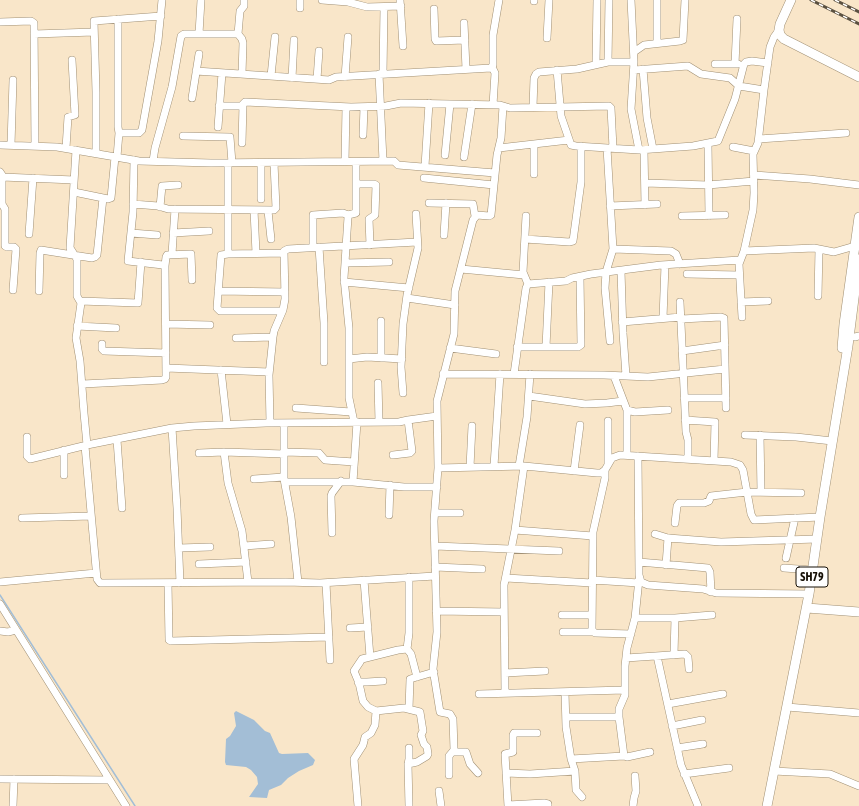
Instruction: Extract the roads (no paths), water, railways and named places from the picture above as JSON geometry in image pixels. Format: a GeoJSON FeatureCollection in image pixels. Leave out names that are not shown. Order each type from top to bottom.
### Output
{"type":"FeatureCollection","features":[{"type":"Feature","properties":{"kind":"main road"},"geometry":{"type":"LineString","coordinates":[[791,0],[780,24],[780,35],[784,39],[859,77]]}},
{"type":"Feature","properties":{"kind":"main road","name":"SH79"},"geometry":{"type":"LineString","coordinates":[[843,373],[842,360],[844,324],[859,217]]}},
{"type":"Feature","properties":{"kind":"main road","name":"SH79"},"geometry":{"type":"LineString","coordinates":[[767,806],[807,608],[820,517],[848,346],[859,259]]}},
{"type":"Feature","properties":{"kind":"main road","name":"SH79"},"geometry":{"type":"LineString","coordinates":[[843,373],[850,361],[857,337],[859,301]]}},
{"type":"Feature","properties":{"kind":"main road"},"geometry":{"type":"LineString","coordinates":[[807,608],[859,612]]}},
{"type":"Feature","properties":{"kind":"street"},"geometry":{"type":"LineString","coordinates":[[119,133],[139,133],[142,130],[153,74],[162,0]]}},
{"type":"Feature","properties":{"kind":"street"},"geometry":{"type":"LineString","coordinates":[[199,34],[201,0]]}},
{"type":"Feature","properties":{"kind":"street"},"geometry":{"type":"LineString","coordinates":[[242,74],[243,43],[238,34],[240,11],[244,6],[244,0]]}},
{"type":"Feature","properties":{"kind":"street"},"geometry":{"type":"LineString","coordinates":[[322,0],[384,7],[401,3],[403,46]]}},
{"type":"Feature","properties":{"kind":"street"},"geometry":{"type":"LineString","coordinates":[[493,104],[495,73],[492,67],[493,35],[499,0]]}},
{"type":"Feature","properties":{"kind":"street"},"geometry":{"type":"LineString","coordinates":[[547,38],[549,0]]}},
{"type":"Feature","properties":{"kind":"street"},"geometry":{"type":"LineString","coordinates":[[596,64],[597,0]]}},
{"type":"Feature","properties":{"kind":"street"},"geometry":{"type":"LineString","coordinates":[[608,62],[609,0]]}},
{"type":"Feature","properties":{"kind":"street"},"geometry":{"type":"LineString","coordinates":[[631,0],[634,52],[631,109],[641,150],[645,182],[645,205]]}},
{"type":"Feature","properties":{"kind":"street"},"geometry":{"type":"LineString","coordinates":[[657,0],[657,43]]}},
{"type":"Feature","properties":{"kind":"street"},"geometry":{"type":"LineString","coordinates":[[634,52],[643,46],[683,40],[685,0]]}},
{"type":"Feature","properties":{"kind":"street"},"geometry":{"type":"LineString","coordinates":[[383,162],[380,106],[384,7]]}},
{"type":"Feature","properties":{"kind":"street"},"geometry":{"type":"LineString","coordinates":[[434,9],[436,40],[465,40]]}},
{"type":"Feature","properties":{"kind":"street"},"geometry":{"type":"LineString","coordinates":[[96,153],[96,92],[93,23],[95,20],[161,16]]}},
{"type":"Feature","properties":{"kind":"street"},"geometry":{"type":"LineString","coordinates":[[74,192],[110,199],[112,197],[119,133],[118,19]]}},
{"type":"Feature","properties":{"kind":"street"},"geometry":{"type":"LineString","coordinates":[[735,64],[737,19]]}},
{"type":"Feature","properties":{"kind":"street"},"geometry":{"type":"LineString","coordinates":[[0,22],[31,21],[34,23],[35,146]]}},
{"type":"Feature","properties":{"kind":"street"},"geometry":{"type":"LineString","coordinates":[[464,23],[466,69]]}},
{"type":"Feature","properties":{"kind":"street"},"geometry":{"type":"LineString","coordinates":[[742,316],[739,275],[740,260],[744,251],[753,210],[753,154],[754,150],[758,146],[764,90],[772,41],[779,30]]}},
{"type":"Feature","properties":{"kind":"street"},"geometry":{"type":"LineString","coordinates":[[34,34],[94,32]]}},
{"type":"Feature","properties":{"kind":"street"},"geometry":{"type":"LineString","coordinates":[[153,161],[155,148],[172,87],[181,36],[184,34],[238,34]]}},
{"type":"Feature","properties":{"kind":"street"},"geometry":{"type":"LineString","coordinates":[[346,77],[348,37]]}},
{"type":"Feature","properties":{"kind":"street"},"geometry":{"type":"LineString","coordinates":[[272,76],[275,38]]}},
{"type":"Feature","properties":{"kind":"street"},"geometry":{"type":"LineString","coordinates":[[292,78],[294,40]]}},
{"type":"Feature","properties":{"kind":"street"},"geometry":{"type":"LineString","coordinates":[[317,79],[319,51]]}},
{"type":"Feature","properties":{"kind":"street"},"geometry":{"type":"LineString","coordinates":[[192,98],[199,54]]}},
{"type":"Feature","properties":{"kind":"street"},"geometry":{"type":"LineString","coordinates":[[66,148],[68,117],[75,115],[72,60]]}},
{"type":"Feature","properties":{"kind":"street"},"geometry":{"type":"LineString","coordinates":[[715,64],[744,64],[752,61],[768,63]]}},
{"type":"Feature","properties":{"kind":"street"},"geometry":{"type":"LineString","coordinates":[[533,107],[534,78],[539,72],[577,69],[608,62],[643,69],[688,66],[701,74],[730,78],[739,86],[764,90]]}},
{"type":"Feature","properties":{"kind":"street"},"geometry":{"type":"LineString","coordinates":[[557,70],[561,116],[571,145],[641,150],[716,143],[720,139],[729,117],[744,64]]}},
{"type":"Feature","properties":{"kind":"street"},"geometry":{"type":"LineString","coordinates":[[196,71],[329,80],[336,77],[492,67]]}},
{"type":"Feature","properties":{"kind":"street"},"geometry":{"type":"LineString","coordinates":[[643,69],[647,118],[653,149]]}},
{"type":"Feature","properties":{"kind":"street"},"geometry":{"type":"LineString","coordinates":[[218,127],[222,73]]}},
{"type":"Feature","properties":{"kind":"street"},"geometry":{"type":"LineString","coordinates":[[11,145],[13,80]]}},
{"type":"Feature","properties":{"kind":"street"},"geometry":{"type":"LineString","coordinates":[[242,143],[243,106],[245,102],[346,107],[380,106],[395,103],[493,104],[508,108],[560,106],[610,107],[610,206],[613,248],[606,272],[605,294],[610,341]]}},
{"type":"Feature","properties":{"kind":"street"},"geometry":{"type":"LineString","coordinates":[[425,166],[429,103]]}},
{"type":"Feature","properties":{"kind":"street"},"geometry":{"type":"LineString","coordinates":[[446,156],[450,104]]}},
{"type":"Feature","properties":{"kind":"street"},"geometry":{"type":"LineString","coordinates":[[464,157],[472,104]]}},
{"type":"Feature","properties":{"kind":"street"},"geometry":{"type":"LineString","coordinates":[[219,106],[243,106]]}},
{"type":"Feature","properties":{"kind":"street"},"geometry":{"type":"LineString","coordinates":[[476,216],[491,215],[495,173],[501,138],[503,106]]}},
{"type":"Feature","properties":{"kind":"street"},"geometry":{"type":"LineString","coordinates":[[345,162],[346,107]]}},
{"type":"Feature","properties":{"kind":"street"},"geometry":{"type":"LineString","coordinates":[[363,134],[364,107]]}},
{"type":"Feature","properties":{"kind":"street"},"geometry":{"type":"LineString","coordinates":[[759,139],[846,133]]}},
{"type":"Feature","properties":{"kind":"street"},"geometry":{"type":"LineString","coordinates":[[183,136],[230,138],[231,140],[228,254]]}},
{"type":"Feature","properties":{"kind":"street"},"geometry":{"type":"LineString","coordinates":[[499,148],[569,140]]}},
{"type":"Feature","properties":{"kind":"street"},"geometry":{"type":"LineString","coordinates":[[534,144],[534,174]]}},
{"type":"Feature","properties":{"kind":"street"},"geometry":{"type":"LineString","coordinates":[[708,144],[708,216]]}},
{"type":"Feature","properties":{"kind":"street"},"geometry":{"type":"LineString","coordinates":[[0,145],[66,148],[134,160],[230,163],[394,161],[398,165],[425,166],[495,173]]}},
{"type":"Feature","properties":{"kind":"street"},"geometry":{"type":"LineString","coordinates":[[525,238],[569,242],[573,241],[581,182],[581,146]]}},
{"type":"Feature","properties":{"kind":"street"},"geometry":{"type":"LineString","coordinates":[[733,147],[754,150]]}},
{"type":"Feature","properties":{"kind":"street"},"geometry":{"type":"LineString","coordinates":[[76,150],[70,248],[77,259],[77,296],[80,301],[76,338],[82,384],[97,581],[100,583],[326,583],[435,576]]}},
{"type":"Feature","properties":{"kind":"street"},"geometry":{"type":"LineString","coordinates":[[134,160],[133,204],[128,261],[165,266]]}},
{"type":"Feature","properties":{"kind":"street"},"geometry":{"type":"LineString","coordinates":[[133,204],[160,207],[165,209],[274,210],[276,208],[274,162]]}},
{"type":"Feature","properties":{"kind":"street"},"geometry":{"type":"LineString","coordinates":[[324,362],[324,322],[313,215],[343,213],[348,215],[356,213],[356,162]]}},
{"type":"Feature","properties":{"kind":"street"},"geometry":{"type":"LineString","coordinates":[[261,163],[261,200]]}},
{"type":"Feature","properties":{"kind":"street"},"geometry":{"type":"LineString","coordinates":[[14,290],[16,249],[14,247],[7,248],[5,246],[5,209],[2,204],[1,174],[33,178],[74,180]]}},
{"type":"Feature","properties":{"kind":"street"},"geometry":{"type":"LineString","coordinates":[[29,234],[33,178]]}},
{"type":"Feature","properties":{"kind":"street"},"geometry":{"type":"LineString","coordinates":[[424,178],[494,185]]}},
{"type":"Feature","properties":{"kind":"street"},"geometry":{"type":"LineString","coordinates":[[645,182],[708,184],[754,178],[810,180],[859,185]]}},
{"type":"Feature","properties":{"kind":"street"},"geometry":{"type":"LineString","coordinates":[[356,184],[376,185],[375,215],[369,219],[370,245]]}},
{"type":"Feature","properties":{"kind":"street"},"geometry":{"type":"LineString","coordinates":[[160,207],[162,186],[178,185]]}},
{"type":"Feature","properties":{"kind":"street"},"geometry":{"type":"LineString","coordinates":[[39,291],[41,250],[92,258],[96,257],[103,198]]}},
{"type":"Feature","properties":{"kind":"street"},"geometry":{"type":"LineString","coordinates":[[429,202],[473,204],[476,216],[473,220],[456,291],[454,334],[437,401],[438,468],[434,513],[437,632],[433,659],[440,712],[450,714],[452,716],[454,752]]}},
{"type":"Feature","properties":{"kind":"street"},"geometry":{"type":"LineString","coordinates":[[444,236],[446,203]]}},
{"type":"Feature","properties":{"kind":"street"},"geometry":{"type":"LineString","coordinates":[[610,206],[657,204]]}},
{"type":"Feature","properties":{"kind":"street"},"geometry":{"type":"LineString","coordinates":[[172,254],[175,209]]}},
{"type":"Feature","properties":{"kind":"street"},"geometry":{"type":"LineString","coordinates":[[254,210],[256,253]]}},
{"type":"Feature","properties":{"kind":"street"},"geometry":{"type":"LineString","coordinates":[[268,211],[270,239]]}},
{"type":"Feature","properties":{"kind":"street"},"geometry":{"type":"LineString","coordinates":[[403,393],[403,324],[406,298],[417,254],[416,214]]}},
{"type":"Feature","properties":{"kind":"street"},"geometry":{"type":"LineString","coordinates":[[348,215],[344,282],[349,328],[349,398],[351,412],[355,422],[353,482]]}},
{"type":"Feature","properties":{"kind":"street"},"geometry":{"type":"LineString","coordinates":[[682,216],[725,215]]}},
{"type":"Feature","properties":{"kind":"street"},"geometry":{"type":"LineString","coordinates":[[514,374],[526,288],[528,284],[524,275],[526,216]]}},
{"type":"Feature","properties":{"kind":"street"},"geometry":{"type":"LineString","coordinates":[[173,234],[208,231]]}},
{"type":"Feature","properties":{"kind":"street"},"geometry":{"type":"LineString","coordinates":[[131,233],[157,235]]}},
{"type":"Feature","properties":{"kind":"street"},"geometry":{"type":"LineString","coordinates":[[270,423],[269,372],[273,337],[282,311],[285,292],[284,253],[286,249],[417,242]]}},
{"type":"Feature","properties":{"kind":"street"},"geometry":{"type":"LineString","coordinates":[[744,251],[809,248],[834,252],[855,246]]}},
{"type":"Feature","properties":{"kind":"street"},"geometry":{"type":"LineString","coordinates":[[613,248],[671,251],[676,254],[680,264]]}},
{"type":"Feature","properties":{"kind":"street"},"geometry":{"type":"LineString","coordinates":[[818,296],[819,249]]}},
{"type":"Feature","properties":{"kind":"street"},"geometry":{"type":"LineString","coordinates":[[282,311],[220,311],[217,308],[220,256],[222,254],[284,253]]}},
{"type":"Feature","properties":{"kind":"street"},"geometry":{"type":"LineString","coordinates":[[82,384],[164,380],[166,377],[166,255],[192,255],[192,280]]}},
{"type":"Feature","properties":{"kind":"street"},"geometry":{"type":"LineString","coordinates":[[528,284],[566,281],[606,272],[665,265],[740,260]]}},
{"type":"Feature","properties":{"kind":"street"},"geometry":{"type":"LineString","coordinates":[[80,301],[138,303],[141,262]]}},
{"type":"Feature","properties":{"kind":"street"},"geometry":{"type":"LineString","coordinates":[[345,263],[389,262]]}},
{"type":"Feature","properties":{"kind":"street"},"geometry":{"type":"LineString","coordinates":[[663,318],[665,265]]}},
{"type":"Feature","properties":{"kind":"street"},"geometry":{"type":"LineString","coordinates":[[461,269],[524,275]]}},
{"type":"Feature","properties":{"kind":"street"},"geometry":{"type":"LineString","coordinates":[[620,271],[626,376]]}},
{"type":"Feature","properties":{"kind":"street"},"geometry":{"type":"LineString","coordinates":[[687,274],[739,275]]}},
{"type":"Feature","properties":{"kind":"street"},"geometry":{"type":"LineString","coordinates":[[517,347],[578,347],[581,345],[580,277]]}},
{"type":"Feature","properties":{"kind":"street"},"geometry":{"type":"LineString","coordinates":[[344,282],[409,288]]}},
{"type":"Feature","properties":{"kind":"street"},"geometry":{"type":"LineString","coordinates":[[546,347],[549,282]]}},
{"type":"Feature","properties":{"kind":"street"},"geometry":{"type":"LineString","coordinates":[[218,291],[285,292]]}},
{"type":"Feature","properties":{"kind":"street"},"geometry":{"type":"LineString","coordinates":[[406,298],[455,305]]}},
{"type":"Feature","properties":{"kind":"street"},"geometry":{"type":"LineString","coordinates":[[741,302],[768,301]]}},
{"type":"Feature","properties":{"kind":"street"},"geometry":{"type":"LineString","coordinates":[[680,302],[682,373],[686,432],[688,440],[688,459]]}},
{"type":"Feature","properties":{"kind":"street"},"geometry":{"type":"LineString","coordinates":[[622,322],[663,318],[723,318],[726,408]]}},
{"type":"Feature","properties":{"kind":"street"},"geometry":{"type":"LineString","coordinates":[[381,321],[381,358]]}},
{"type":"Feature","properties":{"kind":"street"},"geometry":{"type":"LineString","coordinates":[[166,324],[210,325]]}},
{"type":"Feature","properties":{"kind":"street"},"geometry":{"type":"LineString","coordinates":[[77,326],[116,328]]}},
{"type":"Feature","properties":{"kind":"street"},"geometry":{"type":"LineString","coordinates":[[236,338],[273,337]]}},
{"type":"Feature","properties":{"kind":"street"},"geometry":{"type":"LineString","coordinates":[[102,344],[102,349],[104,351],[166,354]]}},
{"type":"Feature","properties":{"kind":"street"},"geometry":{"type":"LineString","coordinates":[[682,351],[725,345]]}},
{"type":"Feature","properties":{"kind":"street"},"geometry":{"type":"LineString","coordinates":[[450,348],[496,354]]}},
{"type":"Feature","properties":{"kind":"street"},"geometry":{"type":"LineString","coordinates":[[350,358],[402,359]]}},
{"type":"Feature","properties":{"kind":"street"},"geometry":{"type":"LineString","coordinates":[[166,368],[269,372]]}},
{"type":"Feature","properties":{"kind":"street"},"geometry":{"type":"LineString","coordinates":[[443,374],[530,374],[648,377],[725,369]]}},
{"type":"Feature","properties":{"kind":"street"},"geometry":{"type":"LineString","coordinates":[[222,370],[227,424]]}},
{"type":"Feature","properties":{"kind":"street"},"geometry":{"type":"LineString","coordinates":[[494,466],[500,374]]}},
{"type":"Feature","properties":{"kind":"street"},"geometry":{"type":"LineString","coordinates":[[505,693],[504,612],[506,578],[515,530],[530,374]]}},
{"type":"Feature","properties":{"kind":"street"},"geometry":{"type":"LineString","coordinates":[[614,376],[627,410],[627,455]]}},
{"type":"Feature","properties":{"kind":"street"},"geometry":{"type":"LineString","coordinates":[[378,383],[379,422]]}},
{"type":"Feature","properties":{"kind":"street"},"geometry":{"type":"LineString","coordinates":[[528,396],[585,404],[623,401]]}},
{"type":"Feature","properties":{"kind":"street"},"geometry":{"type":"LineString","coordinates":[[684,398],[726,398]]}},
{"type":"Feature","properties":{"kind":"street"},"geometry":{"type":"LineString","coordinates":[[296,408],[351,412]]}},
{"type":"Feature","properties":{"kind":"street"},"geometry":{"type":"LineString","coordinates":[[627,410],[635,412],[668,410]]}},
{"type":"Feature","properties":{"kind":"street"},"geometry":{"type":"LineString","coordinates":[[26,437],[27,456],[30,459],[64,450],[172,428],[227,424],[399,422],[437,416]]}},
{"type":"Feature","properties":{"kind":"street"},"geometry":{"type":"LineString","coordinates":[[393,456],[411,452],[408,420]]}},
{"type":"Feature","properties":{"kind":"street"},"geometry":{"type":"LineString","coordinates":[[685,420],[715,422],[714,461]]}},
{"type":"Feature","properties":{"kind":"street"},"geometry":{"type":"LineString","coordinates":[[592,632],[593,536],[606,467],[608,421]]}},
{"type":"Feature","properties":{"kind":"street"},"geometry":{"type":"LineString","coordinates":[[284,423],[285,480],[291,517],[298,582]]}},
{"type":"Feature","properties":{"kind":"street"},"geometry":{"type":"LineString","coordinates":[[574,471],[580,425]]}},
{"type":"Feature","properties":{"kind":"street"},"geometry":{"type":"LineString","coordinates":[[470,467],[472,426]]}},
{"type":"Feature","properties":{"kind":"street"},"geometry":{"type":"LineString","coordinates":[[172,428],[180,583]]}},
{"type":"Feature","properties":{"kind":"street"},"geometry":{"type":"LineString","coordinates":[[745,435],[796,437],[832,441]]}},
{"type":"Feature","properties":{"kind":"street"},"geometry":{"type":"LineString","coordinates":[[760,436],[761,492]]}},
{"type":"Feature","properties":{"kind":"street"},"geometry":{"type":"LineString","coordinates":[[117,440],[122,508]]}},
{"type":"Feature","properties":{"kind":"street"},"geometry":{"type":"LineString","coordinates":[[64,450],[64,475]]}},
{"type":"Feature","properties":{"kind":"street"},"geometry":{"type":"LineString","coordinates":[[224,452],[228,483],[241,528],[248,582]]}},
{"type":"Feature","properties":{"kind":"street"},"geometry":{"type":"LineString","coordinates":[[199,453],[319,453],[324,460],[354,462]]}},
{"type":"Feature","properties":{"kind":"street"},"geometry":{"type":"LineString","coordinates":[[438,468],[521,466],[601,473],[612,458],[615,456],[627,455],[731,462],[740,465],[743,470],[751,514],[754,520],[820,517]]}},
{"type":"Feature","properties":{"kind":"street"},"geometry":{"type":"LineString","coordinates":[[624,756],[619,709],[624,698],[626,658],[635,618],[639,581],[638,456]]}},
{"type":"Feature","properties":{"kind":"street"},"geometry":{"type":"LineString","coordinates":[[254,479],[341,481],[436,487]]}},
{"type":"Feature","properties":{"kind":"street"},"geometry":{"type":"LineString","coordinates":[[332,533],[331,496],[341,481]]}},
{"type":"Feature","properties":{"kind":"street"},"geometry":{"type":"LineString","coordinates":[[389,515],[390,485]]}},
{"type":"Feature","properties":{"kind":"street"},"geometry":{"type":"LineString","coordinates":[[675,524],[677,506],[679,503],[704,503],[709,501],[711,496],[747,492],[801,493]]}},
{"type":"Feature","properties":{"kind":"street"},"geometry":{"type":"LineString","coordinates":[[434,513],[460,513]]}},
{"type":"Feature","properties":{"kind":"street"},"geometry":{"type":"LineString","coordinates":[[22,518],[91,516]]}},
{"type":"Feature","properties":{"kind":"street"},"geometry":{"type":"LineString","coordinates":[[786,558],[795,518]]}},
{"type":"Feature","properties":{"kind":"street"},"geometry":{"type":"LineString","coordinates":[[515,530],[593,536]]}},
{"type":"Feature","properties":{"kind":"street"},"geometry":{"type":"LineString","coordinates":[[655,534],[668,538],[721,542],[817,539]]}},
{"type":"Feature","properties":{"kind":"street"},"geometry":{"type":"LineString","coordinates":[[666,565],[668,538]]}},
{"type":"Feature","properties":{"kind":"street"},"geometry":{"type":"LineString","coordinates":[[244,546],[271,544]]}},
{"type":"Feature","properties":{"kind":"street"},"geometry":{"type":"LineString","coordinates":[[435,546],[559,551]]}},
{"type":"Feature","properties":{"kind":"street"},"geometry":{"type":"LineString","coordinates":[[179,548],[210,547]]}},
{"type":"Feature","properties":{"kind":"street"},"geometry":{"type":"LineString","coordinates":[[199,564],[246,562]]}},
{"type":"Feature","properties":{"kind":"street"},"geometry":{"type":"LineString","coordinates":[[639,562],[708,568],[710,572],[711,592]]}},
{"type":"Feature","properties":{"kind":"street"},"geometry":{"type":"LineString","coordinates":[[435,567],[482,569]]}},
{"type":"Feature","properties":{"kind":"street"},"geometry":{"type":"LineString","coordinates":[[784,568],[812,570]]}},
{"type":"Feature","properties":{"kind":"street"},"geometry":{"type":"LineString","coordinates":[[0,582],[96,572]]}},
{"type":"Feature","properties":{"kind":"street"},"geometry":{"type":"LineString","coordinates":[[409,578],[409,633],[407,649],[411,654],[417,677]]}},
{"type":"Feature","properties":{"kind":"street"},"geometry":{"type":"LineString","coordinates":[[506,578],[639,581],[648,585],[703,589],[720,594],[809,594]]}},
{"type":"Feature","properties":{"kind":"street"},"geometry":{"type":"LineString","coordinates":[[364,580],[370,657]]}},
{"type":"Feature","properties":{"kind":"street"},"geometry":{"type":"LineString","coordinates":[[168,583],[169,640],[171,641],[329,637]]}},
{"type":"Feature","properties":{"kind":"street"},"geometry":{"type":"LineString","coordinates":[[326,583],[330,660]]}},
{"type":"Feature","properties":{"kind":"street"},"geometry":{"type":"LineString","coordinates":[[0,604],[126,806]]}},
{"type":"Feature","properties":{"kind":"street"},"geometry":{"type":"LineString","coordinates":[[436,611],[504,612]]}},
{"type":"Feature","properties":{"kind":"street"},"geometry":{"type":"LineString","coordinates":[[562,615],[592,615]]}},
{"type":"Feature","properties":{"kind":"street"},"geometry":{"type":"LineString","coordinates":[[635,618],[675,618],[712,615]]}},
{"type":"Feature","properties":{"kind":"street"},"geometry":{"type":"LineString","coordinates":[[674,655],[675,618]]}},
{"type":"Feature","properties":{"kind":"street"},"geometry":{"type":"LineString","coordinates":[[350,628],[368,627]]}},
{"type":"Feature","properties":{"kind":"street"},"geometry":{"type":"LineString","coordinates":[[0,632],[16,630]]}},
{"type":"Feature","properties":{"kind":"street"},"geometry":{"type":"LineString","coordinates":[[563,632],[631,634]]}},
{"type":"Feature","properties":{"kind":"street"},"geometry":{"type":"LineString","coordinates":[[407,649],[370,657],[360,661],[354,671],[365,704],[376,711],[402,708],[420,712],[423,731],[421,735],[423,742],[428,747],[428,754],[417,762],[408,764]]}},
{"type":"Feature","properties":{"kind":"street"},"geometry":{"type":"LineString","coordinates":[[626,658],[687,655],[689,669]]}},
{"type":"Feature","properties":{"kind":"street"},"geometry":{"type":"LineString","coordinates":[[657,656],[684,774],[698,806]]}},
{"type":"Feature","properties":{"kind":"street"},"geometry":{"type":"LineString","coordinates":[[505,673],[545,671]]}},
{"type":"Feature","properties":{"kind":"street"},"geometry":{"type":"LineString","coordinates":[[409,709],[410,680],[434,672]]}},
{"type":"Feature","properties":{"kind":"street"},"geometry":{"type":"LineString","coordinates":[[358,682],[383,681]]}},
{"type":"Feature","properties":{"kind":"street"},"geometry":{"type":"LineString","coordinates":[[479,694],[625,690]]}},
{"type":"Feature","properties":{"kind":"street"},"geometry":{"type":"LineString","coordinates":[[566,692],[566,717],[571,759],[575,771],[576,790],[582,797]]}},
{"type":"Feature","properties":{"kind":"street"},"geometry":{"type":"LineString","coordinates":[[668,704],[723,694]]}},
{"type":"Feature","properties":{"kind":"street"},"geometry":{"type":"LineString","coordinates":[[787,707],[859,713]]}},
{"type":"Feature","properties":{"kind":"street"},"geometry":{"type":"LineString","coordinates":[[358,806],[354,758],[363,745],[365,737],[371,733],[375,725],[376,711]]}},
{"type":"Feature","properties":{"kind":"street"},"geometry":{"type":"LineString","coordinates":[[566,717],[619,717]]}},
{"type":"Feature","properties":{"kind":"street"},"geometry":{"type":"LineString","coordinates":[[672,726],[702,720]]}},
{"type":"Feature","properties":{"kind":"street"},"geometry":{"type":"LineString","coordinates":[[536,733],[514,733],[513,752],[507,753],[505,756],[508,806],[544,803],[548,804],[548,806]]}},
{"type":"Feature","properties":{"kind":"street"},"geometry":{"type":"LineString","coordinates":[[677,748],[703,744]]}},
{"type":"Feature","properties":{"kind":"street"},"geometry":{"type":"LineString","coordinates":[[409,748],[409,806]]}},
{"type":"Feature","properties":{"kind":"street"},"geometry":{"type":"LineString","coordinates":[[450,775],[449,756],[454,752],[466,752],[470,764],[478,773]]}},
{"type":"Feature","properties":{"kind":"street"},"geometry":{"type":"LineString","coordinates":[[571,759],[627,757],[650,752]]}},
{"type":"Feature","properties":{"kind":"street"},"geometry":{"type":"LineString","coordinates":[[684,774],[729,768]]}},
{"type":"Feature","properties":{"kind":"street"},"geometry":{"type":"LineString","coordinates":[[506,773],[530,774],[575,771]]}},
{"type":"Feature","properties":{"kind":"street"},"geometry":{"type":"LineString","coordinates":[[774,771],[830,774],[859,786]]}},
{"type":"Feature","properties":{"kind":"street"},"geometry":{"type":"LineString","coordinates":[[633,806],[636,791],[635,776]]}},
{"type":"Feature","properties":{"kind":"street"},"geometry":{"type":"LineString","coordinates":[[0,779],[109,780]]}},
{"type":"Feature","properties":{"kind":"street"},"geometry":{"type":"LineString","coordinates":[[13,806],[14,779]]}},
{"type":"Feature","properties":{"kind":"street"},"geometry":{"type":"LineString","coordinates":[[439,791],[441,806]]}},
{"type":"Feature","properties":{"kind":"water"},"geometry":{"type":"Polygon","coordinates":[[[236,711],[254,720],[265,731],[270,733],[279,753],[308,753],[315,760],[313,765],[299,771],[288,778],[281,785],[269,790],[267,798],[249,797],[258,784],[257,777],[246,767],[226,765],[225,762],[226,739],[230,736],[236,726],[234,713],[236,711]]]}},
{"type":"Feature","properties":{"kind":"waterway"},"geometry":{"type":"LineString","coordinates":[[0,595],[135,806]]}},
{"type":"Feature","properties":{"kind":"railway"},"geometry":{"type":"LineString","coordinates":[[811,0],[859,24]]}},
{"type":"Feature","properties":{"kind":"railway"},"geometry":{"type":"LineString","coordinates":[[835,0],[859,12]]}}]}
